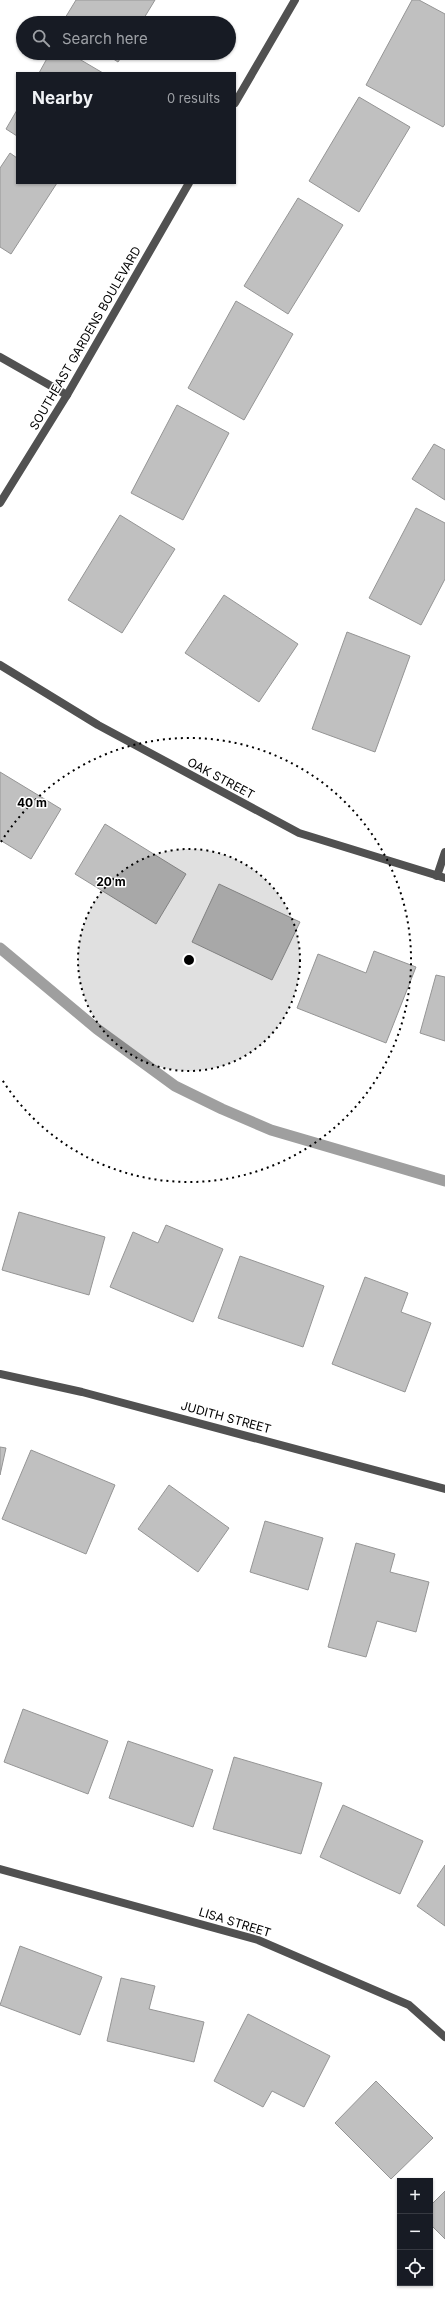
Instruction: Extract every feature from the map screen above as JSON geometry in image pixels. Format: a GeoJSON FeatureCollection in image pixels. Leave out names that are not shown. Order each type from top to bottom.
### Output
{"type":"FeatureCollection","features":[{"type":"Feature","properties":{"kind":"street"},"geometry":{"type":"LineString","coordinates":[[236,102],[295,0]]}},
{"type":"Feature","properties":{"kind":"street","name":"SOUTHEAST GARDENS BOULEVARD"},"geometry":{"type":"LineString","coordinates":[[0,503],[67,395],[188,184]]}},
{"type":"Feature","properties":{"kind":"street"},"geometry":{"type":"LineString","coordinates":[[0,357],[67,395]]}},
{"type":"Feature","properties":{"kind":"street","name":"OAK STREET"},"geometry":{"type":"LineString","coordinates":[[0,665],[98,725],[299,833],[441,877]]}},
{"type":"Feature","properties":{"kind":"street"},"geometry":{"type":"LineString","coordinates":[[441,877],[445,852]]}},
{"type":"Feature","properties":{"kind":"street","name":"JUDITH STREET"},"geometry":{"type":"LineString","coordinates":[[0,1374],[82,1392],[445,1489]]}},
{"type":"Feature","properties":{"kind":"street","name":"LISA STREET"},"geometry":{"type":"LineString","coordinates":[[0,1869],[258,1940],[409,2005],[445,2037]]}},
{"type":"Feature","properties":{"kind":"building"},"geometry":{"type":"Polygon","coordinates":[[[76,0],[155,0],[145,16],[66,16],[76,0]]]}},
{"type":"Feature","properties":{"kind":"building"},"geometry":{"type":"Polygon","coordinates":[[[412,0],[419,0],[445,14],[445,124],[443,127],[366,85],[412,0]]]}},
{"type":"Feature","properties":{"kind":"building"},"geometry":{"type":"Polygon","coordinates":[[[46,60],[81,60],[101,72],[40,72],[46,60]]]}},
{"type":"Feature","properties":{"kind":"building"},"geometry":{"type":"Polygon","coordinates":[[[359,97],[410,127],[359,212],[309,181],[359,97]]]}},
{"type":"Feature","properties":{"kind":"building"},"geometry":{"type":"Polygon","coordinates":[[[16,112],[16,135],[6,129],[16,112]]]}},
{"type":"Feature","properties":{"kind":"building"},"geometry":{"type":"Polygon","coordinates":[[[10,153],[16,157],[16,184],[56,184],[11,254],[0,247],[0,168],[10,153]]]}},
{"type":"Feature","properties":{"kind":"building"},"geometry":{"type":"Polygon","coordinates":[[[298,198],[343,225],[288,314],[244,286],[298,198]]]}},
{"type":"Feature","properties":{"kind":"building"},"geometry":{"type":"Polygon","coordinates":[[[236,301],[293,334],[244,420],[188,388],[236,301]]]}},
{"type":"Feature","properties":{"kind":"building"},"geometry":{"type":"Polygon","coordinates":[[[177,405],[229,433],[183,520],[131,493],[177,405]]]}},
{"type":"Feature","properties":{"kind":"building"},"geometry":{"type":"Polygon","coordinates":[[[434,444],[445,450],[445,500],[412,479],[434,444]]]}},
{"type":"Feature","properties":{"kind":"building"},"geometry":{"type":"Polygon","coordinates":[[[416,508],[445,523],[445,579],[421,625],[369,598],[416,508]]]}},
{"type":"Feature","properties":{"kind":"building"},"geometry":{"type":"Polygon","coordinates":[[[120,515],[175,549],[122,633],[68,600],[120,515]]]}},
{"type":"Feature","properties":{"kind":"building"},"geometry":{"type":"Polygon","coordinates":[[[224,595],[298,644],[259,702],[185,653],[224,595]]]}},
{"type":"Feature","properties":{"kind":"building"},"geometry":{"type":"Polygon","coordinates":[[[347,632],[410,656],[375,752],[312,729],[347,632]]]}},
{"type":"Feature","properties":{"kind":"building"},"geometry":{"type":"Polygon","coordinates":[[[0,772],[61,809],[31,859],[0,840],[0,772]]]}},
{"type":"Feature","properties":{"kind":"building"},"geometry":{"type":"Polygon","coordinates":[[[105,824],[186,874],[156,924],[75,874],[105,824]]]}},
{"type":"Feature","properties":{"kind":"building"},"geometry":{"type":"Polygon","coordinates":[[[219,884],[300,922],[272,980],[192,942],[219,884]]]}},
{"type":"Feature","properties":{"kind":"building"},"geometry":{"type":"Polygon","coordinates":[[[374,951],[416,967],[386,1043],[297,1008],[318,954],[366,973],[374,951]]]}},
{"type":"Feature","properties":{"kind":"building"},"geometry":{"type":"Polygon","coordinates":[[[436,975],[445,977],[445,1041],[420,1033],[436,975]]]}},
{"type":"Feature","properties":{"kind":"building"},"geometry":{"type":"Polygon","coordinates":[[[19,1212],[105,1237],[89,1295],[2,1270],[19,1212]]]}},
{"type":"Feature","properties":{"kind":"building"},"geometry":{"type":"Polygon","coordinates":[[[166,1225],[223,1249],[193,1322],[110,1287],[133,1232],[158,1243],[166,1225]]]}},
{"type":"Feature","properties":{"kind":"building"},"geometry":{"type":"Polygon","coordinates":[[[240,1256],[324,1286],[303,1347],[218,1318],[240,1256]]]}},
{"type":"Feature","properties":{"kind":"building"},"geometry":{"type":"Polygon","coordinates":[[[365,1277],[408,1293],[401,1312],[431,1323],[405,1392],[332,1364],[365,1277]]]}},
{"type":"Feature","properties":{"kind":"building"},"geometry":{"type":"Polygon","coordinates":[[[0,1447],[6,1448],[0,1475],[0,1447]]]}},
{"type":"Feature","properties":{"kind":"building"},"geometry":{"type":"Polygon","coordinates":[[[31,1450],[115,1485],[86,1554],[2,1519],[31,1450]]]}},
{"type":"Feature","properties":{"kind":"building"},"geometry":{"type":"Polygon","coordinates":[[[169,1485],[229,1528],[198,1572],[138,1529],[169,1485]]]}},
{"type":"Feature","properties":{"kind":"building"},"geometry":{"type":"Polygon","coordinates":[[[265,1521],[323,1538],[308,1590],[250,1572],[265,1521]]]}},
{"type":"Feature","properties":{"kind":"building"},"geometry":{"type":"Polygon","coordinates":[[[356,1543],[395,1554],[390,1572],[429,1582],[416,1632],[377,1621],[366,1657],[328,1647],[356,1543]]]}},
{"type":"Feature","properties":{"kind":"building"},"geometry":{"type":"Polygon","coordinates":[[[23,1709],[108,1741],[88,1794],[4,1762],[23,1709]]]}},
{"type":"Feature","properties":{"kind":"building"},"geometry":{"type":"Polygon","coordinates":[[[128,1741],[213,1770],[193,1827],[109,1798],[128,1741]]]}},
{"type":"Feature","properties":{"kind":"building"},"geometry":{"type":"Polygon","coordinates":[[[234,1757],[322,1783],[301,1854],[213,1829],[234,1757]]]}},
{"type":"Feature","properties":{"kind":"building"},"geometry":{"type":"Polygon","coordinates":[[[343,1805],[423,1841],[400,1894],[320,1857],[343,1805]]]}},
{"type":"Feature","properties":{"kind":"building"},"geometry":{"type":"Polygon","coordinates":[[[445,1865],[445,1926],[417,1906],[445,1865]]]}},
{"type":"Feature","properties":{"kind":"building"},"geometry":{"type":"Polygon","coordinates":[[[20,1946],[102,1977],[80,2035],[0,2005],[20,1946]]]}},
{"type":"Feature","properties":{"kind":"building"},"geometry":{"type":"Polygon","coordinates":[[[121,1978],[155,1986],[149,2009],[204,2022],[194,2062],[107,2041],[121,1978]]]}},
{"type":"Feature","properties":{"kind":"building"},"geometry":{"type":"Polygon","coordinates":[[[248,2014],[330,2056],[304,2107],[272,2091],[263,2107],[214,2081],[248,2014]]]}},
{"type":"Feature","properties":{"kind":"building"},"geometry":{"type":"Polygon","coordinates":[[[376,2081],[433,2138],[391,2179],[335,2123],[376,2081]]]}},
{"type":"Feature","properties":{"kind":"building"},"geometry":{"type":"Polygon","coordinates":[[[445,2191],[445,2239],[433,2227],[433,2203],[445,2191]]]}},
{"type":"Feature","properties":{"kind":"waterway"},"geometry":{"type":"LineString","coordinates":[[0,948],[97,1029],[175,1086],[222,1109],[271,1130],[445,1181]]}}]}
